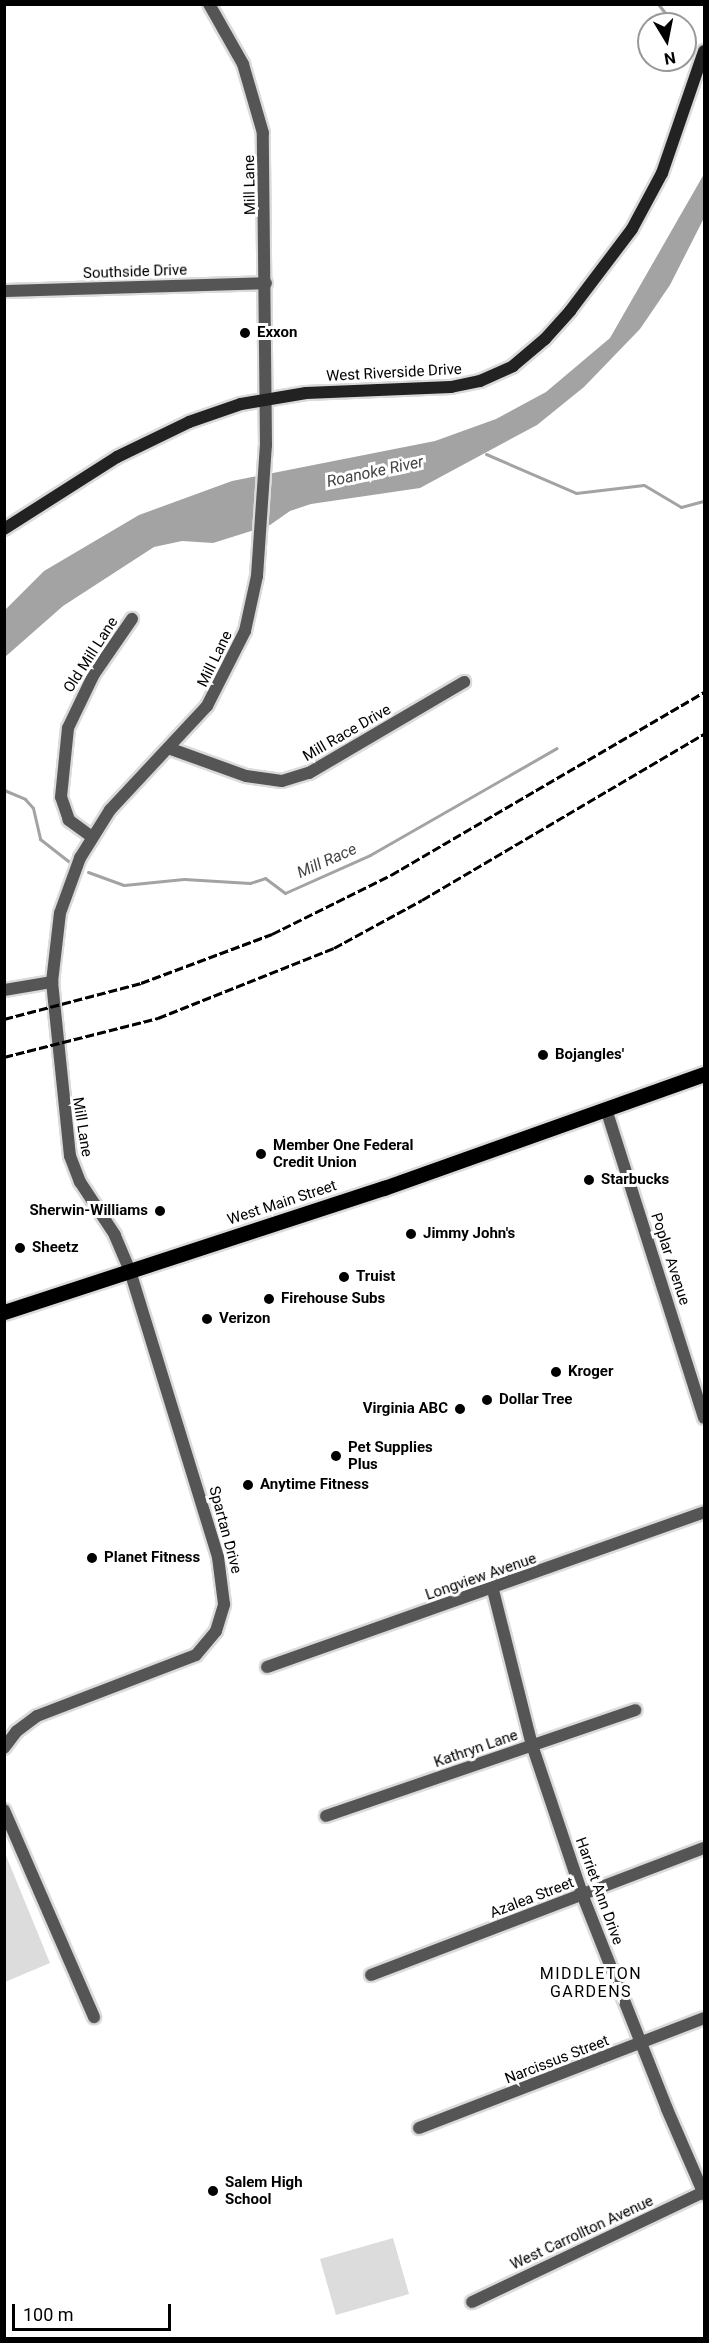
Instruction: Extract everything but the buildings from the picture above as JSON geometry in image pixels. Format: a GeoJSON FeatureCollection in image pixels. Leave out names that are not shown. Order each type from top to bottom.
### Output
{"type":"FeatureCollection","features":[{"type":"Feature","properties":{"kind":"main road","name":"West Main Street"},"geometry":{"type":"LineString","coordinates":[[4,1312],[384,1188],[705,1074]]}},
{"type":"Feature","properties":{"kind":"street","name":"Mill Lane"},"geometry":{"type":"LineString","coordinates":[[130,1270],[116,1235],[80,1182],[70,1156],[52,982],[60,913],[92,837],[128,790],[171,749],[207,706],[234,658],[252,607],[261,533],[266,445],[266,167],[259,108],[243,63],[209,4]]}},
{"type":"Feature","properties":{"kind":"street","name":"West Riverside Drive"},"geometry":{"type":"LineString","coordinates":[[4,529],[80,479],[153,438],[213,413],[266,398],[463,385],[497,374],[528,355],[603,269],[649,201],[673,144],[705,51]]}},
{"type":"Feature","properties":{"kind":"street","name":"Southside Drive"},"geometry":{"type":"LineString","coordinates":[[4,291],[266,283]]}},
{"type":"Feature","properties":{"kind":"street","name":"Old Mill Lane"},"geometry":{"type":"LineString","coordinates":[[92,837],[69,820],[61,796],[68,728],[94,674],[132,619]]}},
{"type":"Feature","properties":{"kind":"street","name":"Mill Race Drive"},"geometry":{"type":"LineString","coordinates":[[171,749],[246,776],[282,781],[309,773],[464,682]]}},
{"type":"Feature","properties":{"kind":"street"},"geometry":{"type":"LineString","coordinates":[[4,990],[52,982]]}},
{"type":"Feature","properties":{"kind":"street","name":"Poplar Avenue"},"geometry":{"type":"LineString","coordinates":[[606,1109],[705,1418]]}},
{"type":"Feature","properties":{"kind":"street","name":"Spartan Drive"},"geometry":{"type":"LineString","coordinates":[[4,1748],[17,1731],[37,1716],[196,1654],[211,1640],[220,1621],[224,1585],[218,1557],[130,1270]]}},
{"type":"Feature","properties":{"kind":"street","name":"Longview Avenue"},"geometry":{"type":"LineString","coordinates":[[267,1666],[493,1590],[705,1512]]}},
{"type":"Feature","properties":{"kind":"street","name":"Harriet Ann Drive"},"geometry":{"type":"LineString","coordinates":[[493,1590],[532,1745],[582,1894],[640,2044],[704,2193]]}},
{"type":"Feature","properties":{"kind":"street","name":"Kathryn Lane"},"geometry":{"type":"LineString","coordinates":[[326,1816],[635,1710]]}},
{"type":"Feature","properties":{"kind":"street"},"geometry":{"type":"LineString","coordinates":[[4,1810],[94,2017]]}},
{"type":"Feature","properties":{"kind":"street","name":"Azalea Street"},"geometry":{"type":"LineString","coordinates":[[371,1975],[705,1848]]}},
{"type":"Feature","properties":{"kind":"street","name":"Narcissus Street"},"geometry":{"type":"LineString","coordinates":[[419,2128],[705,2018]]}},
{"type":"Feature","properties":{"kind":"street","name":"West Carrollton Avenue"},"geometry":{"type":"LineString","coordinates":[[472,2302],[704,2193]]}},
{"type":"Feature","properties":{"kind":"shaded area"},"geometry":{"type":"Polygon","coordinates":[[[5,1853],[50,1963],[4,1982],[5,1853]]]}},
{"type":"Feature","properties":{"kind":"shaded area"},"geometry":{"type":"Polygon","coordinates":[[[393,2238],[409,2294],[336,2315],[320,2259],[393,2238]]]}},
{"type":"Feature","properties":{"kind":"water","name":"Roanoke River"},"geometry":{"type":"Polygon","coordinates":[[[704,174],[704,218],[670,285],[640,329],[584,387],[537,425],[420,488],[311,504],[290,511],[270,525],[213,543],[182,541],[154,547],[63,606],[5,657],[5,610],[44,571],[139,515],[232,481],[435,441],[496,419],[546,392],[610,338],[704,174]]]}},
{"type":"Feature","properties":{"kind":"waterway"},"geometry":{"type":"LineString","coordinates":[[658,4],[664,12]]}},
{"type":"Feature","properties":{"kind":"waterway"},"geometry":{"type":"LineString","coordinates":[[486,454],[576,493],[644,485],[681,507],[704,501]]}},
{"type":"Feature","properties":{"kind":"waterway","name":"Mill Race"},"geometry":{"type":"LineString","coordinates":[[88,872],[124,885],[184,879],[250,883],[265,878],[285,893],[370,855],[557,748]]}},
{"type":"Feature","properties":{"kind":"waterway","name":"Mill Race"},"geometry":{"type":"LineString","coordinates":[[4,790],[25,799],[33,808],[40,839],[72,864]]}},
{"type":"Feature","properties":{"kind":"railway"},"geometry":{"type":"LineString","coordinates":[[4,1019],[141,983],[272,934],[391,875],[704,692]]}},
{"type":"Feature","properties":{"kind":"railway"},"geometry":{"type":"LineString","coordinates":[[4,1057],[158,1018],[334,948],[422,900],[704,734]]}},
{"type":"Feature","properties":{"kind":"place","name":"Exxon"},"geometry":{"type":"Point","coordinates":[245,333]}},
{"type":"Feature","properties":{"kind":"place","name":"Bojangles'"},"geometry":{"type":"Point","coordinates":[543,1055]}},
{"type":"Feature","properties":{"kind":"place","name":"Member One Federal Credit Union"},"geometry":{"type":"Point","coordinates":[261,1154]}},
{"type":"Feature","properties":{"kind":"place","name":"Starbucks"},"geometry":{"type":"Point","coordinates":[589,1180]}},
{"type":"Feature","properties":{"kind":"place","name":"Sherwin-Williams"},"geometry":{"type":"Point","coordinates":[160,1211]}},
{"type":"Feature","properties":{"kind":"place","name":"Jimmy John's"},"geometry":{"type":"Point","coordinates":[411,1234]}},
{"type":"Feature","properties":{"kind":"place","name":"Sheetz"},"geometry":{"type":"Point","coordinates":[20,1248]}},
{"type":"Feature","properties":{"kind":"place","name":"Truist"},"geometry":{"type":"Point","coordinates":[344,1277]}},
{"type":"Feature","properties":{"kind":"place","name":"Firehouse Subs"},"geometry":{"type":"Point","coordinates":[269,1299]}},
{"type":"Feature","properties":{"kind":"place","name":"Verizon"},"geometry":{"type":"Point","coordinates":[207,1319]}},
{"type":"Feature","properties":{"kind":"place","name":"Kroger"},"geometry":{"type":"Point","coordinates":[556,1372]}},
{"type":"Feature","properties":{"kind":"place","name":"Dollar Tree"},"geometry":{"type":"Point","coordinates":[487,1400]}},
{"type":"Feature","properties":{"kind":"place","name":"Virginia ABC"},"geometry":{"type":"Point","coordinates":[460,1409]}},
{"type":"Feature","properties":{"kind":"place","name":"Pet Supplies Plus"},"geometry":{"type":"Point","coordinates":[336,1456]}},
{"type":"Feature","properties":{"kind":"place","name":"Anytime Fitness"},"geometry":{"type":"Point","coordinates":[248,1485]}},
{"type":"Feature","properties":{"kind":"place","name":"Planet Fitness"},"geometry":{"type":"Point","coordinates":[92,1558]}},
{"type":"Feature","properties":{"kind":"place","name":"Salem High School"},"geometry":{"type":"Point","coordinates":[213,2191]}},
{"type":"Feature","properties":{"kind":"district","name":"MIDDLETON GARDENS"},"geometry":{"type":"Point","coordinates":[591,1983]}}]}
